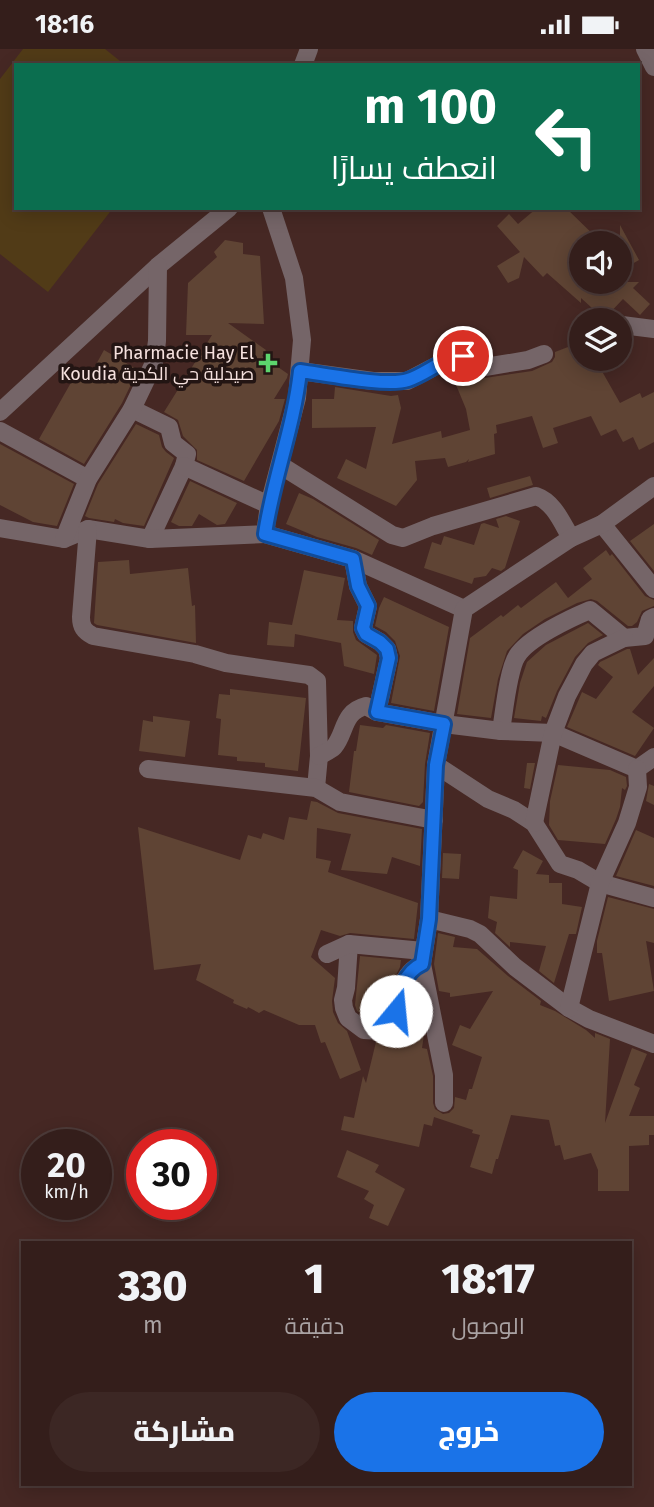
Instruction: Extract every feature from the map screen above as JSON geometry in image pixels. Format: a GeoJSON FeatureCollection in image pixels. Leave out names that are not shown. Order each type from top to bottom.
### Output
{"type":"FeatureCollection","features":[{"type":"Feature","properties":{"kind":"street"},"geometry":{"type":"LineString","coordinates":[[645,49],[654,67]]}},
{"type":"Feature","properties":{"kind":"street"},"geometry":{"type":"LineString","coordinates":[[0,412],[159,267],[227,210]]}},
{"type":"Feature","properties":{"kind":"street"},"geometry":{"type":"LineString","coordinates":[[265,534],[269,505],[297,398],[302,340],[293,278],[272,210]]}},
{"type":"Feature","properties":{"kind":"street"},"geometry":{"type":"LineString","coordinates":[[64,539],[88,479],[132,409],[154,363],[159,267]]}},
{"type":"Feature","properties":{"kind":"street"},"geometry":{"type":"LineString","coordinates":[[632,326],[654,329]]}},
{"type":"Feature","properties":{"kind":"street"},"geometry":{"type":"LineString","coordinates":[[300,371],[373,381],[407,381],[453,357],[467,357],[480,367],[485,367],[528,360],[544,354]]}},
{"type":"Feature","properties":{"kind":"street"},"geometry":{"type":"LineString","coordinates":[[132,409],[169,427],[173,443],[187,454],[150,539]]}},
{"type":"Feature","properties":{"kind":"street"},"geometry":{"type":"LineString","coordinates":[[0,431],[88,479]]}},
{"type":"Feature","properties":{"kind":"street"},"geometry":{"type":"LineString","coordinates":[[280,465],[392,535],[403,538],[433,526],[536,496],[550,504],[571,538]]}},
{"type":"Feature","properties":{"kind":"street"},"geometry":{"type":"LineString","coordinates":[[184,466],[269,505]]}},
{"type":"Feature","properties":{"kind":"street"},"geometry":{"type":"LineString","coordinates":[[444,1103],[444,1075],[423,958],[429,919],[436,765],[464,609],[571,538],[602,524],[654,486]]}},
{"type":"Feature","properties":{"kind":"street"},"geometry":{"type":"LineString","coordinates":[[602,524],[654,589]]}},
{"type":"Feature","properties":{"kind":"street"},"geometry":{"type":"LineString","coordinates":[[0,527],[64,539],[88,529],[150,539],[265,534],[353,559],[464,609]]}},
{"type":"Feature","properties":{"kind":"street"},"geometry":{"type":"LineString","coordinates":[[88,529],[81,617],[81,625],[86,632],[93,636],[195,654],[226,663],[313,677],[317,681],[319,756],[316,788]]}},
{"type":"Feature","properties":{"kind":"street"},"geometry":{"type":"LineString","coordinates":[[353,559],[358,586],[368,606],[363,628],[366,634],[387,649],[389,658],[377,712]]}},
{"type":"Feature","properties":{"kind":"street"},"geometry":{"type":"LineString","coordinates":[[500,731],[512,667],[517,655],[527,646],[558,625],[590,610],[624,638]]}},
{"type":"Feature","properties":{"kind":"street"},"geometry":{"type":"LineString","coordinates":[[534,823],[553,733],[567,696],[584,664],[593,653],[624,638],[645,636],[650,619],[654,617]]}},
{"type":"Feature","properties":{"kind":"street"},"geometry":{"type":"LineString","coordinates":[[319,756],[332,749],[338,742],[345,723],[358,708],[366,706],[377,712],[444,724],[500,731],[553,733],[636,769]]}},
{"type":"Feature","properties":{"kind":"street"},"geometry":{"type":"LineString","coordinates":[[636,769],[654,757]]}},
{"type":"Feature","properties":{"kind":"street"},"geometry":{"type":"LineString","coordinates":[[436,765],[479,793],[534,823],[560,864],[578,870],[600,883],[654,898]]}},
{"type":"Feature","properties":{"kind":"street"},"geometry":{"type":"LineString","coordinates":[[148,769],[316,788],[340,802],[434,820]]}},
{"type":"Feature","properties":{"kind":"street"},"geometry":{"type":"LineString","coordinates":[[569,1008],[600,883],[627,823],[638,787],[636,769]]}},
{"type":"Feature","properties":{"kind":"street"},"geometry":{"type":"LineString","coordinates":[[429,919],[480,934],[508,961],[569,1008],[589,1019],[654,1044]]}},
{"type":"Feature","properties":{"kind":"street"},"geometry":{"type":"LineString","coordinates":[[327,954],[349,944],[423,958]]}},
{"type":"Feature","properties":{"kind":"street"},"geometry":{"type":"LineString","coordinates":[[349,944],[344,1008],[348,1018],[364,1030],[382,1031],[393,1028],[399,994],[407,977],[423,958]]}},
{"type":"Feature","properties":{"kind":"shaded area"},"geometry":{"type":"Polygon","coordinates":[[[23,49],[105,49],[122,63],[14,63],[14,210],[111,210],[48,292],[0,254],[0,79],[23,49]]]}},
{"type":"Feature","properties":{"kind":"building"},"geometry":{"type":"Polygon","coordinates":[[[535,210],[568,210],[590,231],[569,231],[569,292],[547,273],[543,277],[524,257],[519,278],[508,283],[497,266],[520,252],[497,226],[509,214],[518,224],[535,210]]]}},
{"type":"Feature","properties":{"kind":"building"},"geometry":{"type":"Polygon","coordinates":[[[225,240],[243,243],[243,254],[260,256],[264,324],[228,323],[266,350],[262,356],[288,374],[274,399],[285,399],[279,421],[244,481],[197,460],[197,450],[183,436],[178,420],[164,412],[212,335],[186,335],[188,283],[217,257],[214,252],[225,240]]]}},
{"type":"Feature","properties":{"kind":"building"},"geometry":{"type":"Polygon","coordinates":[[[632,247],[639,260],[632,264],[632,247]]]}},
{"type":"Feature","properties":{"kind":"building"},"geometry":{"type":"Polygon","coordinates":[[[632,282],[639,282],[633,288],[650,304],[640,315],[623,299],[614,308],[592,308],[581,298],[581,303],[571,294],[632,294],[632,282]]]}},
{"type":"Feature","properties":{"kind":"building"},"geometry":{"type":"Polygon","coordinates":[[[569,347],[569,371],[602,371],[620,403],[640,393],[642,398],[654,392],[654,442],[639,450],[633,437],[623,442],[616,429],[601,436],[591,416],[553,428],[558,443],[543,448],[532,416],[496,425],[495,454],[468,462],[469,459],[448,467],[445,458],[415,461],[417,480],[396,506],[337,478],[346,459],[366,469],[376,427],[312,428],[312,399],[334,399],[335,387],[398,395],[401,408],[392,444],[441,431],[442,438],[470,430],[466,409],[454,380],[470,374],[471,377],[485,378],[532,371],[552,362],[555,352],[569,347]]]}},
{"type":"Feature","properties":{"kind":"building"},"geometry":{"type":"Polygon","coordinates":[[[104,350],[138,370],[122,403],[84,464],[39,439],[77,372],[88,379],[104,350]]]}},
{"type":"Feature","properties":{"kind":"building"},"geometry":{"type":"Polygon","coordinates":[[[136,424],[159,435],[162,447],[174,458],[144,526],[85,516],[98,484],[136,424]]]}},
{"type":"Feature","properties":{"kind":"building"},"geometry":{"type":"Polygon","coordinates":[[[0,444],[74,484],[57,526],[33,522],[0,505],[0,444]]]}},
{"type":"Feature","properties":{"kind":"building"},"geometry":{"type":"Polygon","coordinates":[[[530,476],[533,485],[490,498],[487,488],[530,476]]]}},
{"type":"Feature","properties":{"kind":"building"},"geometry":{"type":"Polygon","coordinates":[[[190,481],[237,503],[225,524],[217,525],[199,514],[192,526],[179,526],[171,522],[190,481]]]}},
{"type":"Feature","properties":{"kind":"building"},"geometry":{"type":"Polygon","coordinates":[[[299,493],[379,540],[372,555],[286,524],[299,493]]]}},
{"type":"Feature","properties":{"kind":"building"},"geometry":{"type":"Polygon","coordinates":[[[506,516],[520,521],[505,568],[501,571],[492,568],[486,576],[474,578],[472,584],[424,568],[432,542],[441,545],[444,536],[474,545],[481,524],[499,528],[496,519],[506,516]]]}},
{"type":"Feature","properties":{"kind":"building"},"geometry":{"type":"Polygon","coordinates":[[[654,524],[654,571],[630,541],[654,524]]]}},
{"type":"Feature","properties":{"kind":"building"},"geometry":{"type":"Polygon","coordinates":[[[606,550],[645,596],[654,600],[654,606],[642,611],[632,626],[628,626],[591,599],[545,619],[523,634],[507,651],[498,679],[491,718],[457,714],[470,638],[518,605],[521,608],[556,582],[568,598],[592,579],[583,568],[606,550]]]}},
{"type":"Feature","properties":{"kind":"building"},"geometry":{"type":"Polygon","coordinates":[[[129,560],[130,574],[188,568],[192,606],[195,605],[196,643],[94,623],[98,562],[129,560]]]}},
{"type":"Feature","properties":{"kind":"building"},"geometry":{"type":"Polygon","coordinates":[[[304,570],[345,578],[337,620],[353,621],[356,640],[377,655],[374,674],[344,666],[341,643],[295,634],[294,647],[267,645],[269,622],[292,625],[304,570]]]}},
{"type":"Feature","properties":{"kind":"building"},"geometry":{"type":"Polygon","coordinates":[[[384,597],[449,627],[434,711],[391,703],[400,656],[395,641],[375,626],[384,597]]]}},
{"type":"Feature","properties":{"kind":"building"},"geometry":{"type":"Polygon","coordinates":[[[588,623],[603,635],[588,643],[575,657],[546,718],[542,716],[541,721],[514,718],[527,662],[546,645],[588,623]]]}},
{"type":"Feature","properties":{"kind":"building"},"geometry":{"type":"Polygon","coordinates":[[[630,649],[638,675],[654,658],[654,686],[632,712],[654,728],[635,756],[567,727],[582,692],[596,699],[613,677],[598,665],[600,662],[630,649]]]}},
{"type":"Feature","properties":{"kind":"building"},"geometry":{"type":"Polygon","coordinates":[[[230,689],[306,698],[298,771],[265,767],[265,763],[237,761],[237,757],[218,755],[221,719],[216,718],[219,694],[230,695],[230,689]]]}},
{"type":"Feature","properties":{"kind":"building"},"geometry":{"type":"Polygon","coordinates":[[[153,716],[190,721],[185,757],[139,751],[143,720],[153,722],[153,716]]]}},
{"type":"Feature","properties":{"kind":"building"},"geometry":{"type":"Polygon","coordinates":[[[360,725],[383,728],[386,725],[430,733],[423,802],[419,806],[349,792],[360,725]]]}},
{"type":"Feature","properties":{"kind":"building"},"geometry":{"type":"Polygon","coordinates":[[[527,763],[535,763],[530,789],[524,788],[527,763]]]}},
{"type":"Feature","properties":{"kind":"building"},"geometry":{"type":"Polygon","coordinates":[[[558,765],[610,770],[626,777],[627,786],[625,790],[622,788],[620,807],[605,844],[558,840],[549,825],[550,801],[558,765]]]}},
{"type":"Feature","properties":{"kind":"building"},"geometry":{"type":"Polygon","coordinates":[[[649,784],[654,786],[654,805],[646,801],[649,784]]]}},
{"type":"Feature","properties":{"kind":"building"},"geometry":{"type":"Polygon","coordinates":[[[311,801],[338,813],[422,829],[420,866],[392,857],[387,874],[341,870],[351,834],[317,828],[316,858],[331,861],[328,872],[418,903],[414,939],[350,933],[340,936],[321,930],[311,957],[335,978],[333,1012],[338,1023],[347,1031],[361,1070],[340,1079],[325,1042],[321,1043],[315,1025],[299,1025],[264,1010],[259,1013],[233,1003],[234,1000],[196,980],[201,964],[154,970],[138,827],[240,860],[248,835],[261,839],[263,833],[284,840],[289,817],[307,820],[311,801]]]}},
{"type":"Feature","properties":{"kind":"building"},"geometry":{"type":"Polygon","coordinates":[[[636,830],[654,838],[654,886],[616,876],[636,830]]]}},
{"type":"Feature","properties":{"kind":"building"},"geometry":{"type":"Polygon","coordinates":[[[523,850],[543,861],[536,874],[549,875],[549,883],[562,883],[562,904],[582,907],[576,934],[569,934],[554,983],[539,971],[546,946],[510,942],[510,947],[495,933],[497,922],[488,918],[490,896],[517,899],[518,870],[513,868],[523,850]]]}},
{"type":"Feature","properties":{"kind":"building"},"geometry":{"type":"Polygon","coordinates":[[[443,853],[461,854],[459,879],[442,878],[443,853]]]}},
{"type":"Feature","properties":{"kind":"building"},"geometry":{"type":"Polygon","coordinates":[[[608,897],[654,909],[654,943],[646,941],[654,991],[609,1001],[602,953],[597,953],[597,941],[608,897]]]}},
{"type":"Feature","properties":{"kind":"building"},"geometry":{"type":"Polygon","coordinates":[[[438,933],[455,937],[453,947],[477,949],[541,1001],[540,1005],[555,1011],[595,1038],[595,1033],[610,1039],[605,1123],[632,1048],[647,1054],[634,1085],[640,1088],[629,1116],[654,1116],[654,1135],[649,1135],[649,1145],[629,1146],[629,1191],[598,1191],[598,1170],[591,1153],[564,1160],[560,1145],[555,1146],[549,1120],[511,1115],[492,1174],[470,1167],[480,1135],[472,1133],[473,1130],[434,1117],[432,1126],[424,1124],[419,1147],[341,1130],[344,1116],[354,1118],[363,1076],[366,1083],[376,1042],[401,1036],[408,1009],[421,1017],[424,1035],[422,1048],[427,1049],[433,1076],[435,1109],[443,1114],[449,1113],[454,1108],[455,1097],[466,1100],[469,1089],[472,1089],[482,1057],[452,1045],[460,1025],[470,1029],[493,991],[450,997],[450,993],[439,991],[434,964],[438,933]]]}},
{"type":"Feature","properties":{"kind":"building"},"geometry":{"type":"Polygon","coordinates":[[[360,956],[401,960],[389,989],[383,1019],[364,1016],[357,1011],[355,1005],[360,956]]]}},
{"type":"Feature","properties":{"kind":"building"},"geometry":{"type":"Polygon","coordinates":[[[347,1150],[379,1165],[375,1172],[405,1189],[388,1226],[369,1218],[374,1205],[364,1199],[369,1191],[337,1177],[347,1150]]]}},
{"type":"Feature","properties":{"kind":"place","name":"Pharmacie Hay El Koudia صيدلية حي الكدية"},"geometry":{"type":"Point","coordinates":[268,363]}},
{"type":"Feature","properties":{"kind":"route"},"geometry":{"type":"LineString","coordinates":[[396,1011],[399,994],[407,977],[414,968],[422,964],[429,919],[436,765],[444,724],[377,712],[389,658],[387,649],[366,634],[363,628],[368,606],[358,586],[353,559],[265,534],[269,505],[297,398],[300,371],[373,381],[407,381],[453,357],[463,356]]}}]}
